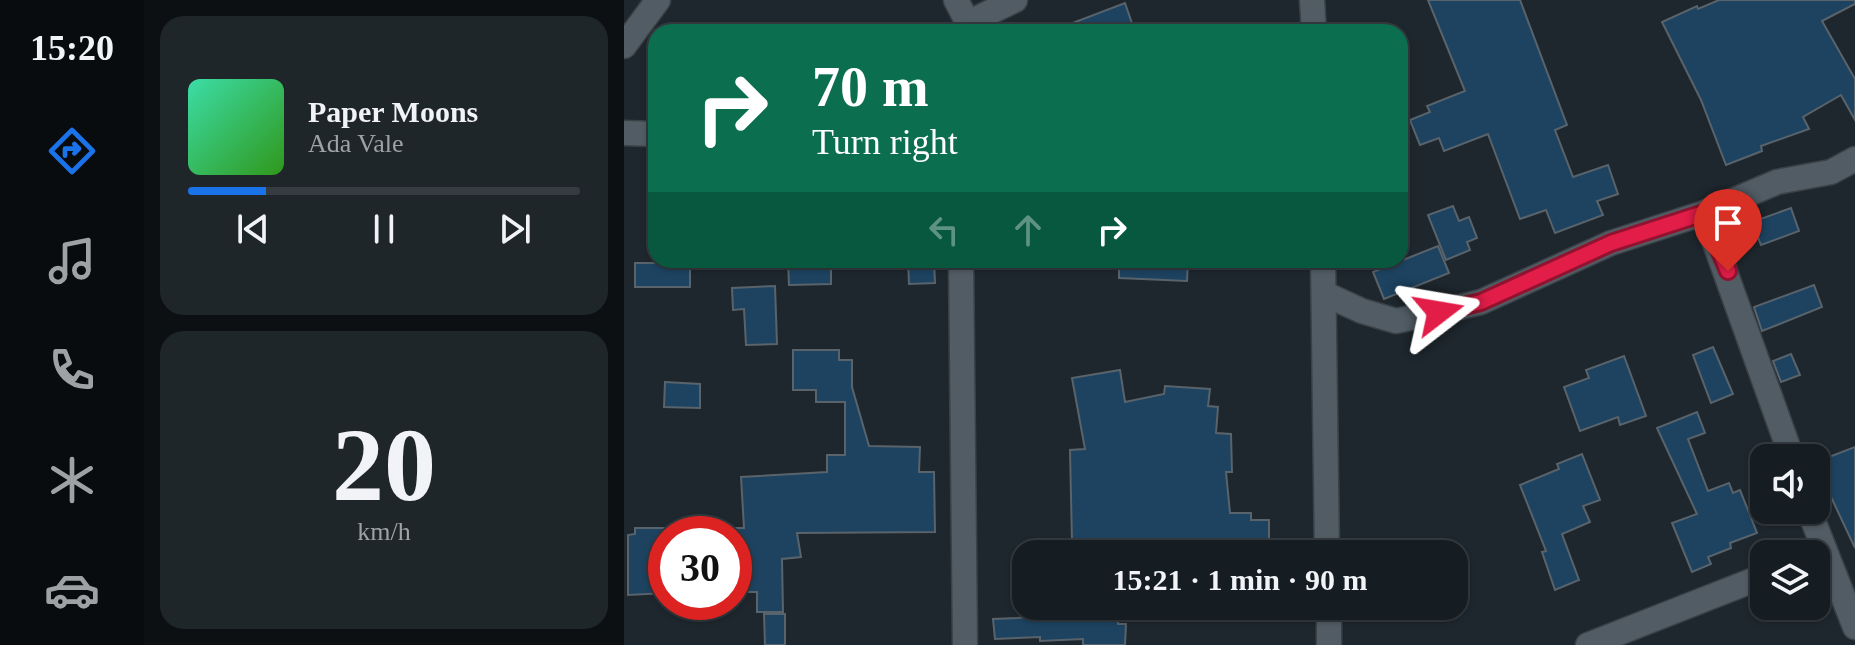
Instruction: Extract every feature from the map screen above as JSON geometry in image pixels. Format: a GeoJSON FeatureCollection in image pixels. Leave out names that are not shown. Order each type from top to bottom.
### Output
{"type":"FeatureCollection","features":[{"type":"Feature","properties":{"kind":"street"},"geometry":{"type":"LineString","coordinates":[[624,46],[658,0]]}},
{"type":"Feature","properties":{"kind":"street"},"geometry":{"type":"LineString","coordinates":[[956,0],[966,24]]}},
{"type":"Feature","properties":{"kind":"street"},"geometry":{"type":"LineString","coordinates":[[974,24],[989,10],[1015,0]]}},
{"type":"Feature","properties":{"kind":"street"},"geometry":{"type":"LineString","coordinates":[[1312,0],[1314,24]]}},
{"type":"Feature","properties":{"kind":"street"},"geometry":{"type":"LineString","coordinates":[[624,133],[648,134]]}},
{"type":"Feature","properties":{"kind":"street"},"geometry":{"type":"LineString","coordinates":[[1325,294],[1362,311],[1396,321],[1439,312],[1493,297],[1611,243],[1704,213],[1777,182],[1831,172],[1855,159]]}},
{"type":"Feature","properties":{"kind":"street"},"geometry":{"type":"LineString","coordinates":[[1704,213],[1728,271],[1787,444]]}},
{"type":"Feature","properties":{"kind":"street"},"geometry":{"type":"LineString","coordinates":[[961,268],[965,645]]}},
{"type":"Feature","properties":{"kind":"street"},"geometry":{"type":"LineString","coordinates":[[1323,268],[1327,540]]}},
{"type":"Feature","properties":{"kind":"street"},"geometry":{"type":"LineString","coordinates":[[1830,576],[1855,627]]}},
{"type":"Feature","properties":{"kind":"street"},"geometry":{"type":"LineString","coordinates":[[1588,645],[1750,581]]}},
{"type":"Feature","properties":{"kind":"street"},"geometry":{"type":"LineString","coordinates":[[1329,620],[1329,645]]}},
{"type":"Feature","properties":{"kind":"building"},"geometry":{"type":"Polygon","coordinates":[[[1428,0],[1520,0],[1567,125],[1555,130],[1573,177],[1608,165],[1618,194],[1597,201],[1603,215],[1555,233],[1546,210],[1520,219],[1488,134],[1444,151],[1439,138],[1420,145],[1410,120],[1430,112],[1427,106],[1465,91],[1428,0]]]}},
{"type":"Feature","properties":{"kind":"building"},"geometry":{"type":"Polygon","coordinates":[[[1719,0],[1855,0],[1855,4],[1822,21],[1855,79],[1855,120],[1841,95],[1803,117],[1809,129],[1761,146],[1762,151],[1726,165],[1701,100],[1662,22],[1719,0]]]}},
{"type":"Feature","properties":{"kind":"building"},"geometry":{"type":"Polygon","coordinates":[[[1125,3],[1132,24],[1070,24],[1125,3]]]}},
{"type":"Feature","properties":{"kind":"building"},"geometry":{"type":"Polygon","coordinates":[[[1453,206],[1459,221],[1469,217],[1477,238],[1467,242],[1470,250],[1446,260],[1428,215],[1453,206]]]}},
{"type":"Feature","properties":{"kind":"building"},"geometry":{"type":"Polygon","coordinates":[[[1791,208],[1799,231],[1761,245],[1752,222],[1791,208]]]}},
{"type":"Feature","properties":{"kind":"building"},"geometry":{"type":"Polygon","coordinates":[[[1438,246],[1449,273],[1384,299],[1373,272],[1383,268],[1408,268],[1408,258],[1438,246]]]}},
{"type":"Feature","properties":{"kind":"building"},"geometry":{"type":"Polygon","coordinates":[[[635,263],[648,263],[648,268],[690,268],[690,287],[635,287],[635,263]]]}},
{"type":"Feature","properties":{"kind":"building"},"geometry":{"type":"Polygon","coordinates":[[[788,268],[831,268],[831,284],[789,285],[788,268]]]}},
{"type":"Feature","properties":{"kind":"building"},"geometry":{"type":"Polygon","coordinates":[[[908,268],[934,268],[935,283],[909,284],[908,268]]]}},
{"type":"Feature","properties":{"kind":"building"},"geometry":{"type":"Polygon","coordinates":[[[1119,268],[1188,268],[1187,281],[1119,278],[1119,268]]]}},
{"type":"Feature","properties":{"kind":"building"},"geometry":{"type":"Polygon","coordinates":[[[1814,285],[1822,307],[1762,331],[1754,307],[1814,285]]]}},
{"type":"Feature","properties":{"kind":"building"},"geometry":{"type":"Polygon","coordinates":[[[775,286],[777,344],[746,345],[744,309],[733,310],[732,288],[775,286]]]}},
{"type":"Feature","properties":{"kind":"building"},"geometry":{"type":"Polygon","coordinates":[[[1713,347],[1733,394],[1711,403],[1693,355],[1713,347]]]}},
{"type":"Feature","properties":{"kind":"building"},"geometry":{"type":"Polygon","coordinates":[[[793,350],[839,350],[839,360],[852,360],[852,387],[869,446],[920,447],[919,472],[934,472],[935,532],[797,533],[801,557],[782,559],[783,612],[757,612],[757,592],[752,592],[752,516],[743,516],[741,477],[827,472],[827,455],[845,455],[845,402],[816,402],[816,390],[793,390],[793,350]]]}},
{"type":"Feature","properties":{"kind":"building"},"geometry":{"type":"Polygon","coordinates":[[[1791,354],[1800,375],[1781,382],[1773,361],[1791,354]]]}},
{"type":"Feature","properties":{"kind":"building"},"geometry":{"type":"Polygon","coordinates":[[[1624,356],[1646,416],[1620,425],[1618,417],[1580,431],[1564,387],[1589,378],[1586,370],[1624,356]]]}},
{"type":"Feature","properties":{"kind":"building"},"geometry":{"type":"Polygon","coordinates":[[[1120,370],[1125,402],[1164,394],[1165,386],[1210,389],[1208,406],[1218,407],[1216,433],[1231,434],[1232,472],[1226,472],[1230,513],[1251,513],[1251,520],[1269,520],[1269,540],[1072,540],[1070,450],[1085,449],[1072,378],[1120,370]]]}},
{"type":"Feature","properties":{"kind":"building"},"geometry":{"type":"Polygon","coordinates":[[[665,382],[700,384],[700,408],[664,407],[665,382]]]}},
{"type":"Feature","properties":{"kind":"building"},"geometry":{"type":"Polygon","coordinates":[[[1697,412],[1705,433],[1688,439],[1708,491],[1729,483],[1733,493],[1740,490],[1750,515],[1750,524],[1753,524],[1757,533],[1730,543],[1731,548],[1708,557],[1711,564],[1692,572],[1672,523],[1697,514],[1657,428],[1697,412]]]}},
{"type":"Feature","properties":{"kind":"building"},"geometry":{"type":"Polygon","coordinates":[[[1855,447],[1855,548],[1830,495],[1830,457],[1855,447]]]}},
{"type":"Feature","properties":{"kind":"building"},"geometry":{"type":"Polygon","coordinates":[[[1582,454],[1600,500],[1583,506],[1590,522],[1562,534],[1579,580],[1555,590],[1542,552],[1546,551],[1520,485],[1559,469],[1557,464],[1582,454]]]}},
{"type":"Feature","properties":{"kind":"building"},"geometry":{"type":"Polygon","coordinates":[[[635,528],[648,528],[648,594],[628,595],[628,535],[635,534],[635,528]]]}},
{"type":"Feature","properties":{"kind":"building"},"geometry":{"type":"Polygon","coordinates":[[[764,614],[785,614],[785,645],[765,645],[764,614]]]}},
{"type":"Feature","properties":{"kind":"building"},"geometry":{"type":"Polygon","coordinates":[[[993,619],[1118,620],[1118,624],[1126,624],[1125,645],[1083,645],[1083,639],[1040,641],[1040,637],[995,639],[993,619]]]}},
{"type":"Feature","properties":{"kind":"route"},"geometry":{"type":"LineString","coordinates":[[1439,312],[1481,302],[1611,243],[1704,213],[1728,271]]}}]}
